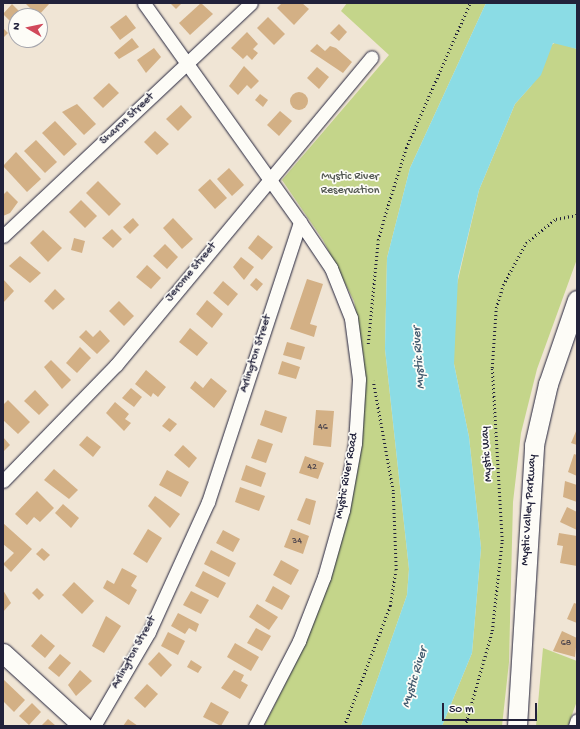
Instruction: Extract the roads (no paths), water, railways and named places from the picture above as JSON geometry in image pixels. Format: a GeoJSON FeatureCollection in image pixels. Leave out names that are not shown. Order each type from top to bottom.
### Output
{"type":"FeatureCollection","features":[{"type":"Feature","properties":{"kind":"main road","name":"Mystic Valley Parkway"},"geometry":{"type":"LineString","coordinates":[[517,726],[534,445],[548,384],[577,300]]}},
{"type":"Feature","properties":{"kind":"main road"},"geometry":{"type":"LineString","coordinates":[[3,653],[83,726]]}},
{"type":"Feature","properties":{"kind":"street"},"geometry":{"type":"LineString","coordinates":[[144,3],[300,222]]}},
{"type":"Feature","properties":{"kind":"street","name":"Sharon Street"},"geometry":{"type":"LineString","coordinates":[[3,236],[188,65],[251,3]]}},
{"type":"Feature","properties":{"kind":"street","name":"Jerome Street"},"geometry":{"type":"LineString","coordinates":[[3,481],[116,365],[372,57]]}},
{"type":"Feature","properties":{"kind":"street","name":"Arlington Street"},"geometry":{"type":"LineString","coordinates":[[94,726],[149,632],[208,502],[300,222]]}},
{"type":"Feature","properties":{"kind":"street","name":"Mystic River Road"},"geometry":{"type":"LineString","coordinates":[[255,726],[300,641],[324,577],[343,510],[355,443],[359,379],[351,318],[331,268],[300,222]]}},
{"type":"Feature","properties":{"kind":"street"},"geometry":{"type":"LineString","coordinates":[[575,726],[577,720]]}},
{"type":"Feature","properties":{"kind":"water","name":"Mystic River"},"geometry":{"type":"Polygon","coordinates":[[[486,3],[577,3],[577,49],[553,43],[541,75],[515,104],[479,190],[458,277],[454,364],[469,437],[481,548],[472,653],[442,726],[361,726],[407,595],[409,569],[385,349],[387,258],[410,168],[486,3]]]}},
{"type":"Feature","properties":{"kind":"park label","name":"Mystic River Reservation"},"geometry":{"type":"Point","coordinates":[350,185]}}]}
